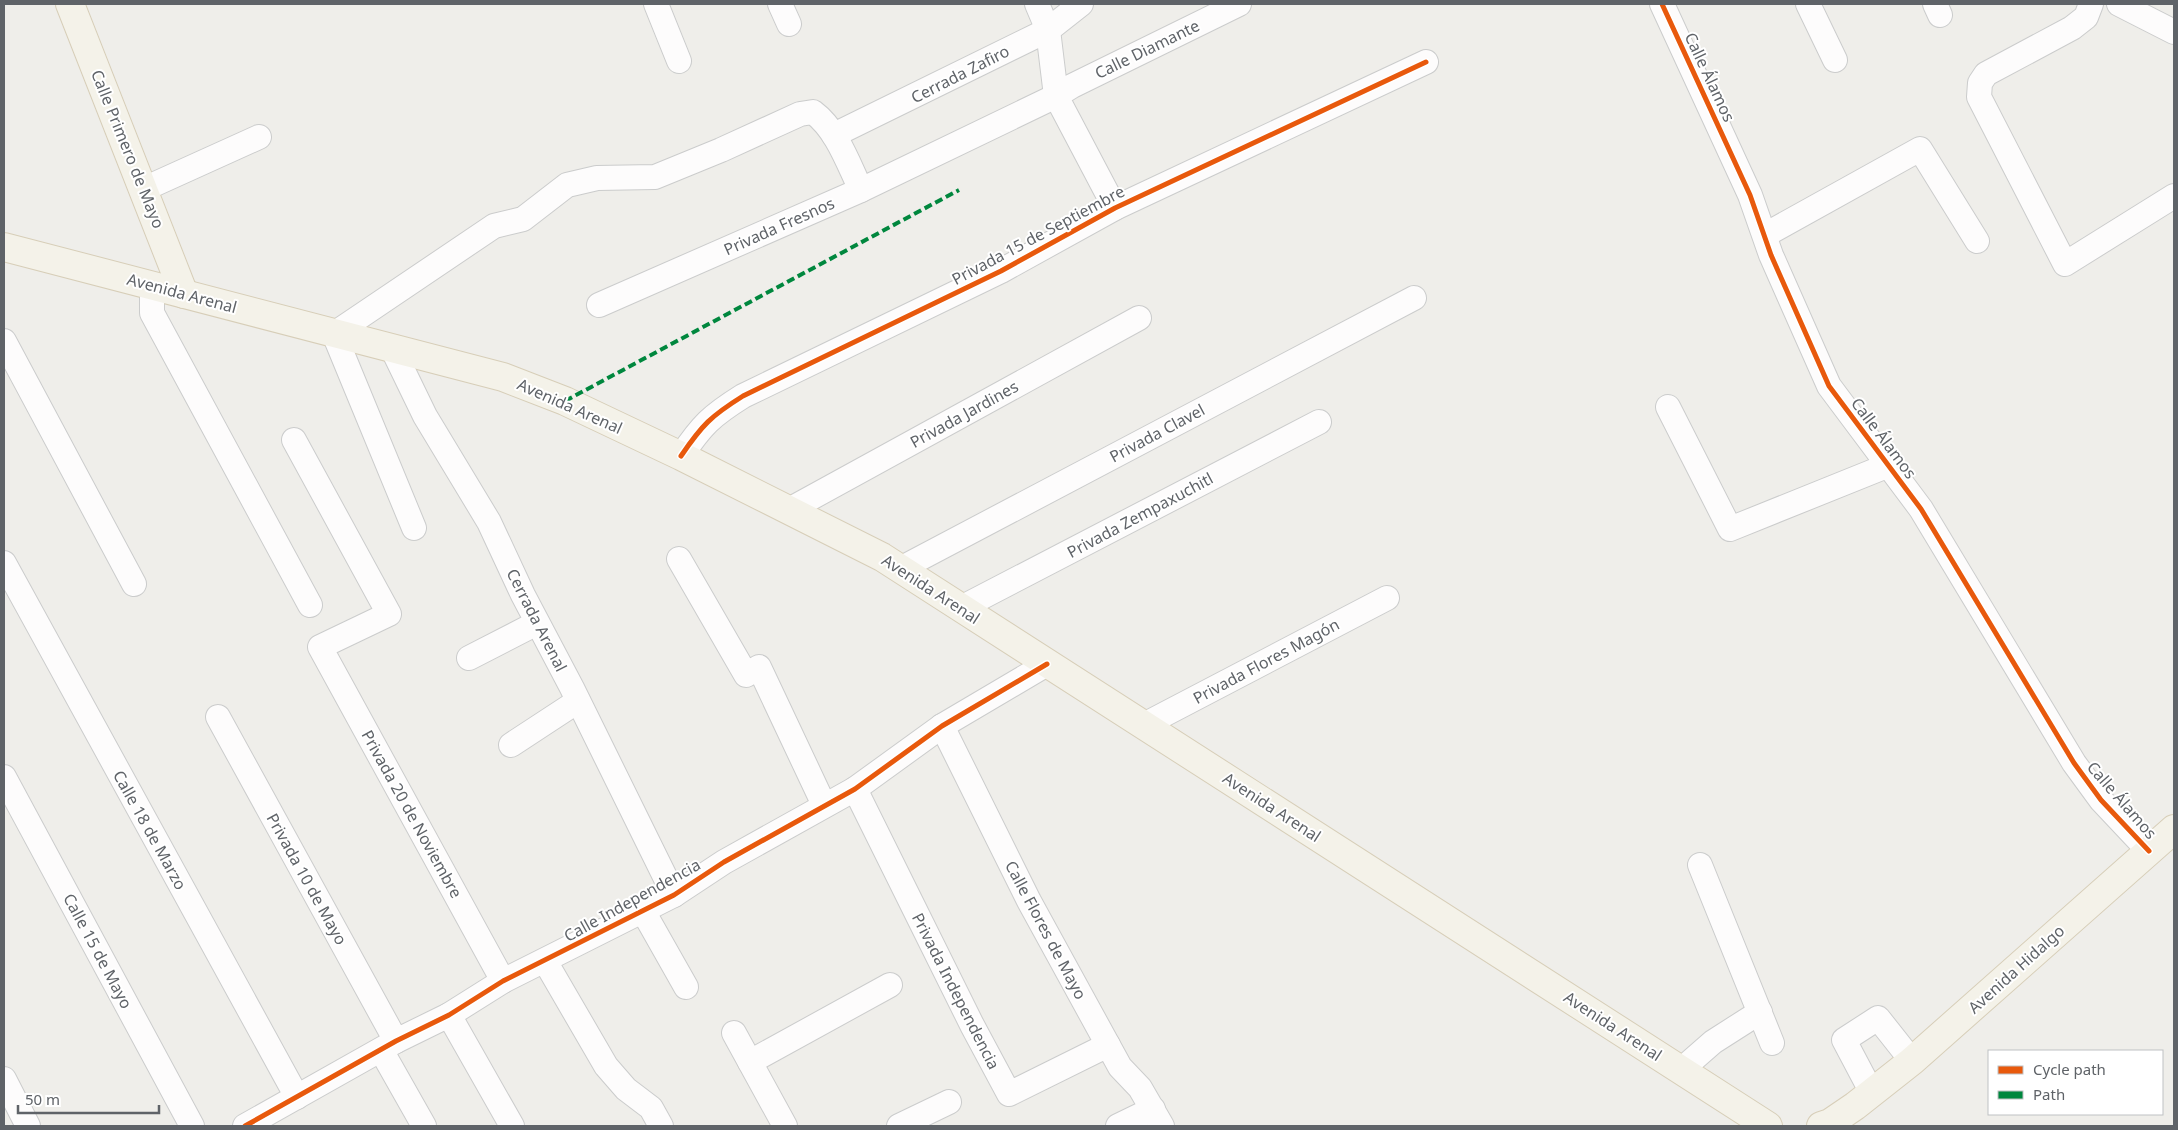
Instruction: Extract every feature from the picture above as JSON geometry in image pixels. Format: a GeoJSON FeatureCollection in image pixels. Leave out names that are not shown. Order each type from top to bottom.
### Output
{"type":"FeatureCollection","features":[{"type":"Feature","properties":{"kind":"main road","name":"Calle Primero de Mayo"},"geometry":{"type":"LineString","coordinates":[[70,4],[184,294]]}},
{"type":"Feature","properties":{"kind":"main road","name":"Avenida Arenal"},"geometry":{"type":"LineString","coordinates":[[4,247],[502,377],[565,401],[681,456],[882,557],[1768,1126]]}},
{"type":"Feature","properties":{"kind":"main road","name":"Avenida Hidalgo"},"geometry":{"type":"LineString","coordinates":[[1821,1126],[1863,1108],[1912,1061],[2174,829]]}},
{"type":"Feature","properties":{"kind":"street"},"geometry":{"type":"LineString","coordinates":[[656,4],[679,62]]}},
{"type":"Feature","properties":{"kind":"street"},"geometry":{"type":"LineString","coordinates":[[1036,4],[1048,30],[1056,96],[1115,208]]}},
{"type":"Feature","properties":{"kind":"street","name":"Cerrada Zafiro"},"geometry":{"type":"LineString","coordinates":[[834,135],[1048,30],[1082,4]]}},
{"type":"Feature","properties":{"kind":"street","name":"Calle Álamos"},"geometry":{"type":"LineString","coordinates":[[1662,4],[1750,195],[1765,236],[1829,386],[1921,508],[2074,762],[2101,800],[2149,852]]}},
{"type":"Feature","properties":{"kind":"street"},"geometry":{"type":"LineString","coordinates":[[1808,4],[1835,60]]}},
{"type":"Feature","properties":{"kind":"street"},"geometry":{"type":"LineString","coordinates":[[2091,4],[2086,17],[2072,28],[1986,74],[1980,83],[1979,97],[2065,264],[2174,196]]}},
{"type":"Feature","properties":{"kind":"street"},"geometry":{"type":"LineString","coordinates":[[2119,4],[2174,32]]}},
{"type":"Feature","properties":{"kind":"street","name":"Calle Diamante"},"geometry":{"type":"LineString","coordinates":[[861,190],[1056,96],[1072,86],[1232,5]]}},
{"type":"Feature","properties":{"kind":"street","name":"Privada 15 de Septiembre"},"geometry":{"type":"LineString","coordinates":[[681,456],[700,428],[716,412],[743,396],[1001,271],[1115,208],[1426,62]]}},
{"type":"Feature","properties":{"kind":"street"},"geometry":{"type":"LineString","coordinates":[[414,528],[334,334],[494,226],[523,219],[568,185],[596,178],[654,177],[721,150],[800,114],[813,112],[823,119],[834,135],[861,190]]}},
{"type":"Feature","properties":{"kind":"street"},"geometry":{"type":"LineString","coordinates":[[144,189],[260,137]]}},
{"type":"Feature","properties":{"kind":"street"},"geometry":{"type":"LineString","coordinates":[[1765,236],[1920,149],[1977,241]]}},
{"type":"Feature","properties":{"kind":"street","name":"Privada Fresnos"},"geometry":{"type":"LineString","coordinates":[[599,305],[861,190]]}},
{"type":"Feature","properties":{"kind":"street"},"geometry":{"type":"LineString","coordinates":[[152,285],[152,313],[310,606]]}},
{"type":"Feature","properties":{"kind":"street","name":"Privada Clavel"},"geometry":{"type":"LineString","coordinates":[[900,569],[1414,298]]}},
{"type":"Feature","properties":{"kind":"street","name":"Privada Jardines"},"geometry":{"type":"LineString","coordinates":[[789,510],[1140,318]]}},
{"type":"Feature","properties":{"kind":"street"},"geometry":{"type":"LineString","coordinates":[[4,342],[134,584]]}},
{"type":"Feature","properties":{"kind":"street","name":"Cerrada Arenal"},"geometry":{"type":"LineString","coordinates":[[393,350],[425,416],[489,522],[537,623],[578,701],[674,895]]}},
{"type":"Feature","properties":{"kind":"street"},"geometry":{"type":"LineString","coordinates":[[1668,407],[1730,529],[1889,465]]}},
{"type":"Feature","properties":{"kind":"street","name":"Privada Zempaxuchitl"},"geometry":{"type":"LineString","coordinates":[[961,608],[1319,422]]}},
{"type":"Feature","properties":{"kind":"street","name":"Privada 20 de Noviembre"},"geometry":{"type":"LineString","coordinates":[[294,440],[388,614],[320,646],[503,981]]}},
{"type":"Feature","properties":{"kind":"street"},"geometry":{"type":"LineString","coordinates":[[679,559],[746,675],[758,666],[824,805]]}},
{"type":"Feature","properties":{"kind":"street","name":"Calle 18 de Marzo"},"geometry":{"type":"LineString","coordinates":[[4,563],[297,1096]]}},
{"type":"Feature","properties":{"kind":"street","name":"Privada Flores Magón"},"geometry":{"type":"LineString","coordinates":[[1144,725],[1387,598]]}},
{"type":"Feature","properties":{"kind":"street"},"geometry":{"type":"LineString","coordinates":[[469,658],[537,623]]}},
{"type":"Feature","properties":{"kind":"street","name":"Calle Independencia"},"geometry":{"type":"LineString","coordinates":[[245,1126],[269,1121],[297,1096],[449,1015],[503,981],[674,895],[724,862],[855,789],[942,726],[1047,664]]}},
{"type":"Feature","properties":{"kind":"street"},"geometry":{"type":"LineString","coordinates":[[511,745],[578,701]]}},
{"type":"Feature","properties":{"kind":"street","name":"Privada 10 de Mayo"},"geometry":{"type":"LineString","coordinates":[[218,717],[388,1046],[424,1126]]}},
{"type":"Feature","properties":{"kind":"street","name":"Calle Flores de Mayo"},"geometry":{"type":"LineString","coordinates":[[942,726],[1029,901],[1120,1068],[1140,1088],[1158,1118]]}},
{"type":"Feature","properties":{"kind":"street","name":"Calle 15 de Mayo"},"geometry":{"type":"LineString","coordinates":[[4,776],[192,1126]]}},
{"type":"Feature","properties":{"kind":"street","name":"Privada Independencia"},"geometry":{"type":"LineString","coordinates":[[855,789],[972,1025],[1009,1094],[1108,1045]]}},
{"type":"Feature","properties":{"kind":"street"},"geometry":{"type":"LineString","coordinates":[[1700,865],[1772,1043]]}},
{"type":"Feature","properties":{"kind":"street"},"geometry":{"type":"LineString","coordinates":[[643,911],[686,986]]}},
{"type":"Feature","properties":{"kind":"street"},"geometry":{"type":"LineString","coordinates":[[545,961],[606,1066],[626,1089],[651,1108],[661,1126]]}},
{"type":"Feature","properties":{"kind":"street"},"geometry":{"type":"LineString","coordinates":[[750,1062],[890,985]]}},
{"type":"Feature","properties":{"kind":"street"},"geometry":{"type":"LineString","coordinates":[[1681,1070],[1713,1042],[1760,1012]]}},
{"type":"Feature","properties":{"kind":"street"},"geometry":{"type":"LineString","coordinates":[[449,1015],[512,1126]]}},
{"type":"Feature","properties":{"kind":"street"},"geometry":{"type":"LineString","coordinates":[[1863,1108],[1844,1040],[1878,1018],[1912,1061]]}},
{"type":"Feature","properties":{"kind":"street"},"geometry":{"type":"LineString","coordinates":[[734,1033],[784,1126]]}},
{"type":"Feature","properties":{"kind":"street"},"geometry":{"type":"LineString","coordinates":[[4,1079],[28,1126]]}},
{"type":"Feature","properties":{"kind":"street"},"geometry":{"type":"LineString","coordinates":[[899,1126],[949,1102]]}},
{"type":"Feature","properties":{"kind":"street"},"geometry":{"type":"LineString","coordinates":[[1118,1126],[1158,1118]]}},
{"type":"Feature","properties":{"kind":"marked path"},"geometry":{"type":"LineString","coordinates":[[565,401],[959,190]]}},
{"type":"Feature","properties":{"kind":"cycle path"},"geometry":{"type":"LineString","coordinates":[[1662,4],[1750,195],[1771,255],[1829,386],[1921,509],[2074,763],[2101,800],[2149,851]]}},
{"type":"Feature","properties":{"kind":"cycle path"},"geometry":{"type":"LineString","coordinates":[[681,456],[708,422],[743,396],[1001,271],[1115,208],[1426,62]]}},
{"type":"Feature","properties":{"kind":"cycle path"},"geometry":{"type":"LineString","coordinates":[[245,1126],[396,1041],[449,1015],[503,981],[674,895],[724,862],[855,789],[942,726],[1047,664]]}}]}
